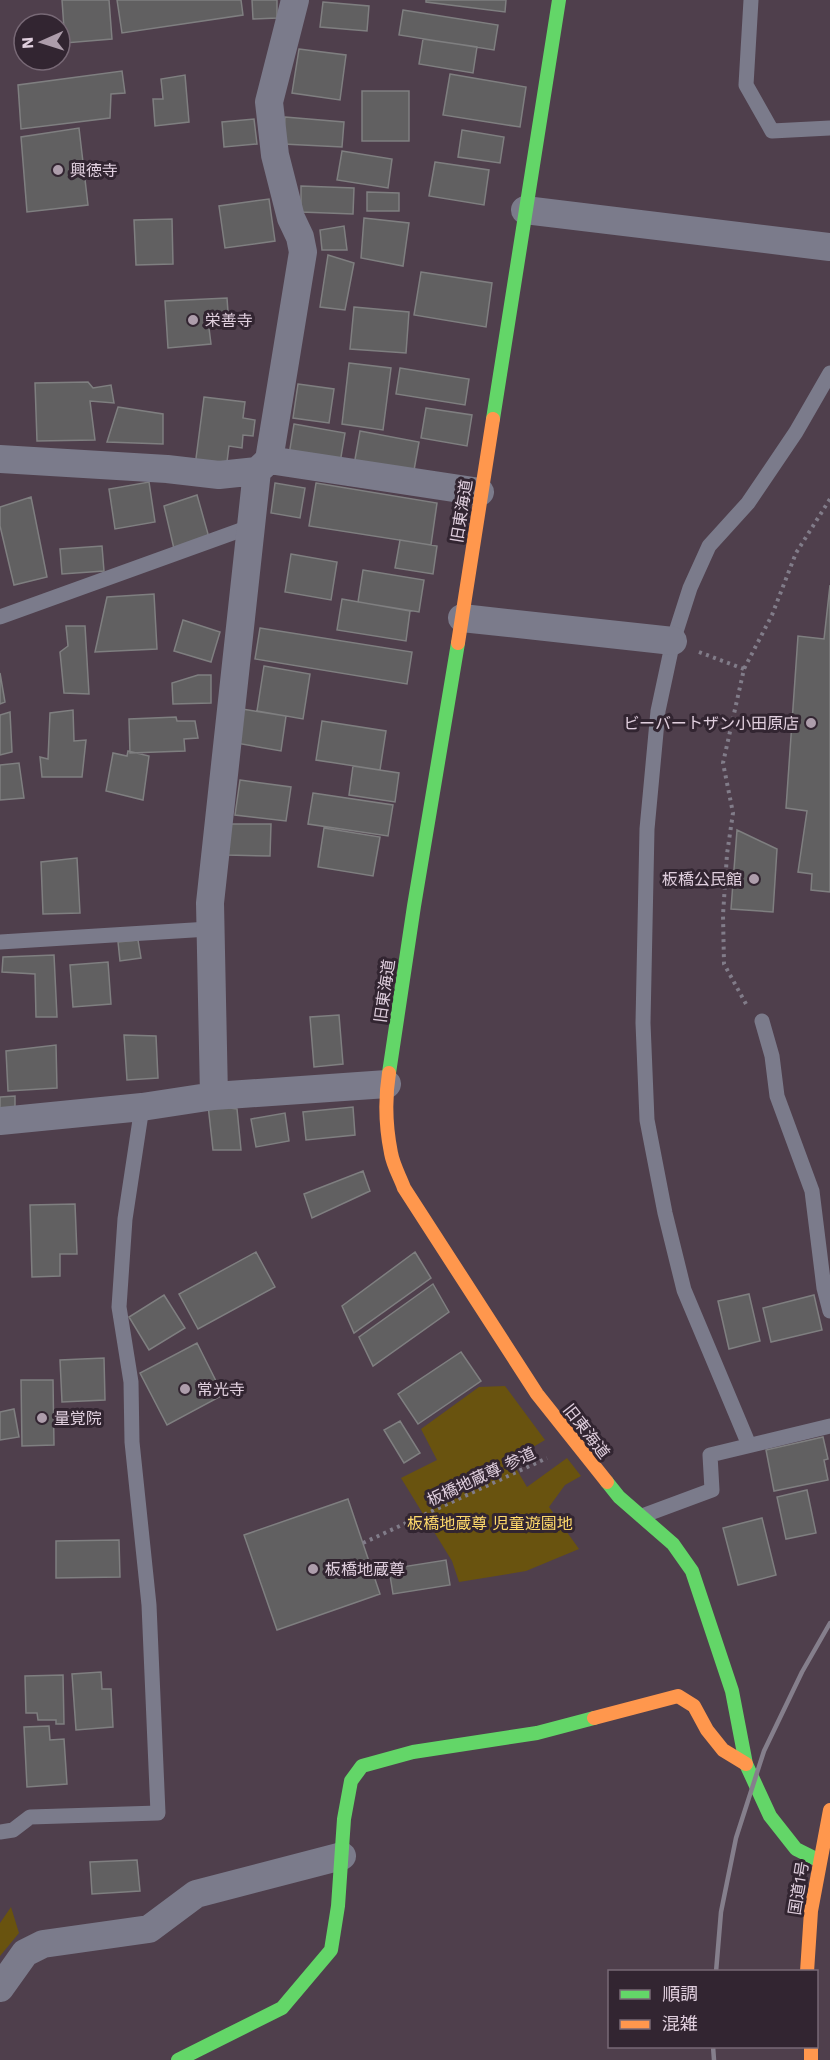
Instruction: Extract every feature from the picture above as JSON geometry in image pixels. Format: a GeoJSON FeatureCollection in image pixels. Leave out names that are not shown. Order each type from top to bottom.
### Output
{"type":"FeatureCollection","features":[{"type":"Feature","properties":{"kind":"main road","name":"旧東海道"},"geometry":{"type":"LineString","coordinates":[[559,0],[387,1084],[391,1155],[404,1188],[537,1394],[619,1497],[674,1544],[692,1571],[732,1691],[746,1764],[770,1816],[796,1849],[818,1860]]}},
{"type":"Feature","properties":{"kind":"main road"},"geometry":{"type":"LineString","coordinates":[[178,2060],[282,2008],[331,1950],[338,1906],[344,1819],[351,1781],[362,1766],[413,1752],[537,1733],[678,1696],[694,1706],[707,1730],[723,1750],[746,1764]]}},
{"type":"Feature","properties":{"kind":"main road","name":"国道1号"},"geometry":{"type":"LineString","coordinates":[[807,1970],[807,1938],[818,1860],[830,1810]]}},
{"type":"Feature","properties":{"kind":"street"},"geometry":{"type":"LineString","coordinates":[[214,1096],[210,903],[252,526],[303,252],[300,237],[291,218],[275,155],[269,102],[295,0]]}},
{"type":"Feature","properties":{"kind":"street"},"geometry":{"type":"LineString","coordinates":[[525,210],[830,247]]}},
{"type":"Feature","properties":{"kind":"street"},"geometry":{"type":"LineString","coordinates":[[0,459],[167,469],[219,475],[263,465],[480,492]]}},
{"type":"Feature","properties":{"kind":"street"},"geometry":{"type":"LineString","coordinates":[[462,618],[673,642]]}},
{"type":"Feature","properties":{"kind":"street"},"geometry":{"type":"LineString","coordinates":[[0,1121],[142,1107],[214,1096],[387,1084]]}},
{"type":"Feature","properties":{"kind":"street"},"geometry":{"type":"LineString","coordinates":[[0,1988],[25,1953],[43,1944],[149,1929],[196,1894],[342,1856]]}},
{"type":"Feature","properties":{"kind":"lane"},"geometry":{"type":"LineString","coordinates":[[751,0],[746,85],[772,131],[830,128]]}},
{"type":"Feature","properties":{"kind":"lane"},"geometry":{"type":"LineString","coordinates":[[749,1445],[684,1290],[646,1120],[643,1023],[647,829],[658,711],[673,642],[690,588],[709,546],[748,503],[796,432],[830,373]]}},
{"type":"Feature","properties":{"kind":"lane"},"geometry":{"type":"LineString","coordinates":[[0,617],[252,526]]}},
{"type":"Feature","properties":{"kind":"lane"},"geometry":{"type":"LineString","coordinates":[[0,942],[209,929]]}},
{"type":"Feature","properties":{"kind":"lane"},"geometry":{"type":"LineString","coordinates":[[762,1021],[772,1056],[777,1096],[812,1191],[824,1288],[830,1311]]}},
{"type":"Feature","properties":{"kind":"lane"},"geometry":{"type":"LineString","coordinates":[[0,1832],[13,1830],[30,1817],[158,1812],[149,1605],[132,1442],[131,1382],[119,1307],[125,1219],[142,1107]]}},
{"type":"Feature","properties":{"kind":"lane"},"geometry":{"type":"LineString","coordinates":[[642,1516],[712,1490],[710,1455],[830,1426]]}},
{"type":"Feature","properties":{"kind":"path"},"geometry":{"type":"LineString","coordinates":[[762,1021],[742,1000],[724,964],[724,895],[733,813],[723,763],[744,669],[772,615],[796,553],[830,499]]}},
{"type":"Feature","properties":{"kind":"path"},"geometry":{"type":"LineString","coordinates":[[673,642],[744,669]]}},
{"type":"Feature","properties":{"kind":"path","name":"板橋地蔵尊 参道"},"geometry":{"type":"LineString","coordinates":[[363,1543],[576,1445]]}},
{"type":"Feature","properties":{"kind":"green space","name":"板橋地蔵尊 児童遊園地"},"geometry":{"type":"Polygon","coordinates":[[[505,1386],[545,1440],[511,1460],[527,1487],[567,1458],[581,1476],[565,1485],[549,1507],[579,1549],[526,1571],[459,1582],[452,1561],[401,1478],[437,1460],[421,1429],[479,1387],[505,1386]]]}},
{"type":"Feature","properties":{"kind":"green space"},"geometry":{"type":"Polygon","coordinates":[[[11,1907],[19,1933],[0,1956],[0,1923],[11,1907]]]}},
{"type":"Feature","properties":{"kind":"building"},"geometry":{"type":"Polygon","coordinates":[[[62,0],[109,0],[112,39],[72,42],[72,12],[63,12],[62,0]]]}},
{"type":"Feature","properties":{"kind":"building"},"geometry":{"type":"Polygon","coordinates":[[[117,0],[241,0],[243,15],[122,33],[117,0]]]}},
{"type":"Feature","properties":{"kind":"building"},"geometry":{"type":"Polygon","coordinates":[[[252,0],[277,0],[277,18],[253,19],[252,0]]]}},
{"type":"Feature","properties":{"kind":"building"},"geometry":{"type":"Polygon","coordinates":[[[426,0],[506,0],[505,12],[426,2],[426,0]]]}},
{"type":"Feature","properties":{"kind":"building"},"geometry":{"type":"Polygon","coordinates":[[[323,2],[369,6],[367,31],[320,27],[323,2]]]}},
{"type":"Feature","properties":{"kind":"building"},"geometry":{"type":"Polygon","coordinates":[[[403,10],[498,25],[494,50],[399,35],[403,10]]]}},
{"type":"Feature","properties":{"kind":"building"},"geometry":{"type":"Polygon","coordinates":[[[423,39],[477,47],[473,73],[419,64],[423,39]]]}},
{"type":"Feature","properties":{"kind":"building"},"geometry":{"type":"Polygon","coordinates":[[[299,49],[346,55],[340,100],[292,93],[299,49]]]}},
{"type":"Feature","properties":{"kind":"building"},"geometry":{"type":"Polygon","coordinates":[[[122,71],[125,93],[111,94],[110,118],[21,129],[18,85],[122,71]]]}},
{"type":"Feature","properties":{"kind":"building"},"geometry":{"type":"Polygon","coordinates":[[[450,74],[526,87],[520,127],[443,115],[450,74]]]}},
{"type":"Feature","properties":{"kind":"building"},"geometry":{"type":"Polygon","coordinates":[[[185,75],[189,122],[155,126],[153,99],[163,99],[161,79],[185,75]]]}},
{"type":"Feature","properties":{"kind":"building"},"geometry":{"type":"Polygon","coordinates":[[[362,91],[409,91],[409,141],[362,141],[362,91]]]}},
{"type":"Feature","properties":{"kind":"building"},"geometry":{"type":"Polygon","coordinates":[[[285,117],[344,122],[342,147],[283,144],[285,117]]]}},
{"type":"Feature","properties":{"kind":"building"},"geometry":{"type":"Polygon","coordinates":[[[254,119],[257,144],[224,147],[222,122],[254,119]]]}},
{"type":"Feature","properties":{"kind":"building"},"geometry":{"type":"Polygon","coordinates":[[[79,128],[88,205],[27,212],[21,137],[79,128]]]}},
{"type":"Feature","properties":{"kind":"building"},"geometry":{"type":"Polygon","coordinates":[[[462,130],[504,137],[500,163],[458,157],[462,130]]]}},
{"type":"Feature","properties":{"kind":"building"},"geometry":{"type":"Polygon","coordinates":[[[342,151],[392,159],[388,188],[337,180],[342,151]]]}},
{"type":"Feature","properties":{"kind":"building"},"geometry":{"type":"Polygon","coordinates":[[[435,162],[489,170],[484,205],[429,196],[435,162]]]}},
{"type":"Feature","properties":{"kind":"building"},"geometry":{"type":"Polygon","coordinates":[[[301,186],[354,188],[353,214],[301,212],[301,186]]]}},
{"type":"Feature","properties":{"kind":"building"},"geometry":{"type":"Polygon","coordinates":[[[367,192],[399,193],[399,211],[367,211],[367,192]]]}},
{"type":"Feature","properties":{"kind":"building"},"geometry":{"type":"Polygon","coordinates":[[[269,199],[275,241],[225,248],[219,206],[269,199]]]}},
{"type":"Feature","properties":{"kind":"building"},"geometry":{"type":"Polygon","coordinates":[[[364,218],[409,223],[403,266],[361,258],[364,218]]]}},
{"type":"Feature","properties":{"kind":"building"},"geometry":{"type":"Polygon","coordinates":[[[172,219],[173,264],[136,265],[134,220],[172,219]]]}},
{"type":"Feature","properties":{"kind":"building"},"geometry":{"type":"Polygon","coordinates":[[[344,226],[347,250],[322,250],[320,230],[344,226]]]}},
{"type":"Feature","properties":{"kind":"building"},"geometry":{"type":"Polygon","coordinates":[[[328,255],[354,263],[345,310],[320,307],[328,255]]]}},
{"type":"Feature","properties":{"kind":"building"},"geometry":{"type":"Polygon","coordinates":[[[421,272],[492,283],[486,327],[414,315],[421,272]]]}},
{"type":"Feature","properties":{"kind":"building"},"geometry":{"type":"Polygon","coordinates":[[[227,298],[229,326],[209,328],[211,344],[168,348],[165,301],[227,298]]]}},
{"type":"Feature","properties":{"kind":"building"},"geometry":{"type":"Polygon","coordinates":[[[354,307],[409,312],[406,353],[350,349],[354,307]]]}},
{"type":"Feature","properties":{"kind":"building"},"geometry":{"type":"Polygon","coordinates":[[[349,363],[391,368],[383,430],[342,424],[349,363]]]}},
{"type":"Feature","properties":{"kind":"building"},"geometry":{"type":"Polygon","coordinates":[[[400,368],[469,379],[465,405],[396,394],[400,368]]]}},
{"type":"Feature","properties":{"kind":"building"},"geometry":{"type":"Polygon","coordinates":[[[88,382],[93,388],[111,385],[114,403],[90,401],[95,440],[37,441],[35,383],[88,382]]]}},
{"type":"Feature","properties":{"kind":"building"},"geometry":{"type":"Polygon","coordinates":[[[298,384],[334,389],[329,423],[293,418],[298,384]]]}},
{"type":"Feature","properties":{"kind":"building"},"geometry":{"type":"Polygon","coordinates":[[[204,397],[245,402],[243,418],[255,420],[253,436],[243,435],[242,448],[229,446],[226,470],[195,466],[204,397]]]}},
{"type":"Feature","properties":{"kind":"building"},"geometry":{"type":"Polygon","coordinates":[[[118,407],[163,414],[163,444],[107,442],[118,407]]]}},
{"type":"Feature","properties":{"kind":"building"},"geometry":{"type":"Polygon","coordinates":[[[426,408],[472,415],[467,446],[421,438],[426,408]]]}},
{"type":"Feature","properties":{"kind":"building"},"geometry":{"type":"Polygon","coordinates":[[[294,424],[345,433],[340,463],[289,455],[294,424]]]}},
{"type":"Feature","properties":{"kind":"building"},"geometry":{"type":"Polygon","coordinates":[[[360,431],[419,442],[413,476],[354,465],[360,431]]]}},
{"type":"Feature","properties":{"kind":"building"},"geometry":{"type":"Polygon","coordinates":[[[149,482],[155,522],[115,529],[109,489],[149,482]]]}},
{"type":"Feature","properties":{"kind":"building"},"geometry":{"type":"Polygon","coordinates":[[[275,483],[305,488],[300,518],[271,513],[275,483]]]}},
{"type":"Feature","properties":{"kind":"building"},"geometry":{"type":"Polygon","coordinates":[[[316,483],[437,503],[431,545],[309,526],[316,483]]]}},
{"type":"Feature","properties":{"kind":"building"},"geometry":{"type":"Polygon","coordinates":[[[197,495],[210,541],[175,553],[164,506],[197,495]]]}},
{"type":"Feature","properties":{"kind":"building"},"geometry":{"type":"Polygon","coordinates":[[[31,497],[47,577],[14,585],[0,526],[0,507],[31,497]]]}},
{"type":"Feature","properties":{"kind":"building"},"geometry":{"type":"Polygon","coordinates":[[[400,540],[437,546],[433,574],[395,568],[400,540]]]}},
{"type":"Feature","properties":{"kind":"building"},"geometry":{"type":"Polygon","coordinates":[[[102,546],[104,571],[62,574],[60,549],[102,546]]]}},
{"type":"Feature","properties":{"kind":"building"},"geometry":{"type":"Polygon","coordinates":[[[291,554],[337,562],[331,600],[285,592],[291,554]]]}},
{"type":"Feature","properties":{"kind":"building"},"geometry":{"type":"Polygon","coordinates":[[[363,570],[424,580],[419,612],[358,602],[363,570]]]}},
{"type":"Feature","properties":{"kind":"building","name":"ビーバートザン小田原店"},"geometry":{"type":"Polygon","coordinates":[[[830,585],[830,892],[811,890],[812,874],[798,872],[807,811],[786,808],[798,636],[824,639],[830,585]]]}},
{"type":"Feature","properties":{"kind":"building"},"geometry":{"type":"Polygon","coordinates":[[[154,594],[157,649],[95,652],[107,597],[154,594]]]}},
{"type":"Feature","properties":{"kind":"building"},"geometry":{"type":"Polygon","coordinates":[[[342,599],[410,611],[406,641],[337,630],[342,599]]]}},
{"type":"Feature","properties":{"kind":"building"},"geometry":{"type":"Polygon","coordinates":[[[183,620],[220,632],[211,662],[174,651],[183,620]]]}},
{"type":"Feature","properties":{"kind":"building"},"geometry":{"type":"Polygon","coordinates":[[[66,626],[85,626],[89,694],[64,693],[60,652],[68,646],[66,626]]]}},
{"type":"Feature","properties":{"kind":"building"},"geometry":{"type":"Polygon","coordinates":[[[260,628],[412,652],[407,684],[255,659],[260,628]]]}},
{"type":"Feature","properties":{"kind":"building"},"geometry":{"type":"Polygon","coordinates":[[[264,666],[310,674],[303,719],[257,711],[264,666]]]}},
{"type":"Feature","properties":{"kind":"building"},"geometry":{"type":"Polygon","coordinates":[[[0,673],[5,702],[0,704],[0,673]]]}},
{"type":"Feature","properties":{"kind":"building"},"geometry":{"type":"Polygon","coordinates":[[[198,675],[211,675],[211,703],[173,704],[172,683],[198,675]]]}},
{"type":"Feature","properties":{"kind":"building"},"geometry":{"type":"Polygon","coordinates":[[[242,709],[286,716],[281,751],[236,743],[242,709]]]}},
{"type":"Feature","properties":{"kind":"building"},"geometry":{"type":"Polygon","coordinates":[[[73,710],[74,741],[86,740],[82,777],[42,777],[40,757],[48,759],[50,713],[73,710]]]}},
{"type":"Feature","properties":{"kind":"building"},"geometry":{"type":"Polygon","coordinates":[[[10,712],[12,752],[0,755],[0,715],[10,712]]]}},
{"type":"Feature","properties":{"kind":"building"},"geometry":{"type":"Polygon","coordinates":[[[176,717],[177,721],[195,721],[198,738],[184,739],[185,751],[130,753],[129,719],[176,717]]]}},
{"type":"Feature","properties":{"kind":"building"},"geometry":{"type":"Polygon","coordinates":[[[322,721],[386,731],[380,770],[316,760],[322,721]]]}},
{"type":"Feature","properties":{"kind":"building"},"geometry":{"type":"Polygon","coordinates":[[[128,751],[149,756],[143,800],[106,791],[113,753],[127,756],[128,751]]]}},
{"type":"Feature","properties":{"kind":"building"},"geometry":{"type":"Polygon","coordinates":[[[19,763],[24,798],[0,800],[0,765],[19,763]]]}},
{"type":"Feature","properties":{"kind":"building"},"geometry":{"type":"Polygon","coordinates":[[[353,766],[399,773],[395,802],[349,795],[353,766]]]}},
{"type":"Feature","properties":{"kind":"building"},"geometry":{"type":"Polygon","coordinates":[[[240,780],[291,787],[286,821],[235,815],[240,780]]]}},
{"type":"Feature","properties":{"kind":"building"},"geometry":{"type":"Polygon","coordinates":[[[313,793],[393,805],[388,836],[308,824],[313,793]]]}},
{"type":"Feature","properties":{"kind":"building"},"geometry":{"type":"Polygon","coordinates":[[[227,824],[271,824],[270,856],[227,855],[227,824]]]}},
{"type":"Feature","properties":{"kind":"building"},"geometry":{"type":"Polygon","coordinates":[[[324,828],[380,837],[373,876],[318,867],[324,828]]]}},
{"type":"Feature","properties":{"kind":"building","name":"板橋公民館"},"geometry":{"type":"Polygon","coordinates":[[[737,830],[777,849],[773,912],[731,909],[737,830]]]}},
{"type":"Feature","properties":{"kind":"building"},"geometry":{"type":"Polygon","coordinates":[[[77,858],[80,913],[43,914],[41,862],[77,858]]]}},
{"type":"Feature","properties":{"kind":"building"},"geometry":{"type":"Polygon","coordinates":[[[138,940],[141,958],[120,961],[118,942],[138,940]]]}},
{"type":"Feature","properties":{"kind":"building"},"geometry":{"type":"Polygon","coordinates":[[[54,955],[57,1017],[36,1017],[35,974],[2,972],[3,957],[54,955]]]}},
{"type":"Feature","properties":{"kind":"building"},"geometry":{"type":"Polygon","coordinates":[[[108,962],[111,1004],[73,1007],[70,965],[108,962]]]}},
{"type":"Feature","properties":{"kind":"building"},"geometry":{"type":"Polygon","coordinates":[[[339,1015],[343,1064],[314,1067],[310,1017],[339,1015]]]}},
{"type":"Feature","properties":{"kind":"building"},"geometry":{"type":"Polygon","coordinates":[[[124,1035],[156,1036],[158,1078],[127,1080],[124,1035]]]}},
{"type":"Feature","properties":{"kind":"building"},"geometry":{"type":"Polygon","coordinates":[[[56,1045],[57,1088],[8,1091],[6,1051],[56,1045]]]}},
{"type":"Feature","properties":{"kind":"building"},"geometry":{"type":"Polygon","coordinates":[[[15,1096],[15,1113],[0,1116],[0,1097],[15,1096]]]}},
{"type":"Feature","properties":{"kind":"building"},"geometry":{"type":"Polygon","coordinates":[[[208,1105],[237,1109],[241,1150],[213,1150],[208,1105]]]}},
{"type":"Feature","properties":{"kind":"building"},"geometry":{"type":"Polygon","coordinates":[[[353,1107],[355,1135],[306,1140],[303,1112],[353,1107]]]}},
{"type":"Feature","properties":{"kind":"building"},"geometry":{"type":"Polygon","coordinates":[[[285,1113],[289,1141],[256,1147],[251,1119],[285,1113]]]}},
{"type":"Feature","properties":{"kind":"building"},"geometry":{"type":"Polygon","coordinates":[[[363,1171],[370,1191],[312,1218],[304,1194],[363,1171]]]}},
{"type":"Feature","properties":{"kind":"building"},"geometry":{"type":"Polygon","coordinates":[[[75,1204],[77,1254],[60,1254],[60,1276],[32,1277],[30,1205],[75,1204]]]}},
{"type":"Feature","properties":{"kind":"building"},"geometry":{"type":"Polygon","coordinates":[[[256,1252],[275,1287],[198,1329],[179,1294],[256,1252]]]}},
{"type":"Feature","properties":{"kind":"building"},"geometry":{"type":"Polygon","coordinates":[[[415,1252],[431,1278],[354,1333],[342,1306],[415,1252]]]}},
{"type":"Feature","properties":{"kind":"building"},"geometry":{"type":"Polygon","coordinates":[[[433,1284],[449,1312],[373,1366],[359,1337],[433,1284]]]}},
{"type":"Feature","properties":{"kind":"building"},"geometry":{"type":"Polygon","coordinates":[[[749,1294],[760,1341],[729,1349],[718,1301],[749,1294]]]}},
{"type":"Feature","properties":{"kind":"building"},"geometry":{"type":"Polygon","coordinates":[[[164,1295],[185,1328],[149,1350],[129,1317],[164,1295]]]}},
{"type":"Feature","properties":{"kind":"building"},"geometry":{"type":"Polygon","coordinates":[[[814,1295],[822,1330],[771,1342],[763,1308],[814,1295]]]}},
{"type":"Feature","properties":{"kind":"building"},"geometry":{"type":"Polygon","coordinates":[[[197,1343],[223,1395],[167,1425],[140,1373],[197,1343]]]}},
{"type":"Feature","properties":{"kind":"building"},"geometry":{"type":"Polygon","coordinates":[[[461,1352],[481,1381],[418,1424],[398,1394],[461,1352]]]}},
{"type":"Feature","properties":{"kind":"building"},"geometry":{"type":"Polygon","coordinates":[[[104,1358],[105,1400],[62,1402],[60,1360],[104,1358]]]}},
{"type":"Feature","properties":{"kind":"building"},"geometry":{"type":"Polygon","coordinates":[[[21,1380],[53,1380],[54,1445],[22,1446],[21,1380]]]}},
{"type":"Feature","properties":{"kind":"building"},"geometry":{"type":"Polygon","coordinates":[[[14,1409],[19,1437],[0,1440],[0,1412],[14,1409]]]}},
{"type":"Feature","properties":{"kind":"building"},"geometry":{"type":"Polygon","coordinates":[[[400,1421],[420,1453],[404,1463],[384,1430],[400,1421]]]}},
{"type":"Feature","properties":{"kind":"building"},"geometry":{"type":"Polygon","coordinates":[[[823,1437],[828,1459],[824,1460],[828,1480],[774,1491],[766,1450],[823,1437]]]}},
{"type":"Feature","properties":{"kind":"building"},"geometry":{"type":"Polygon","coordinates":[[[807,1490],[816,1533],[786,1539],[777,1497],[807,1490]]]}},
{"type":"Feature","properties":{"kind":"building","name":"板橋地蔵尊"},"geometry":{"type":"Polygon","coordinates":[[[348,1499],[380,1594],[277,1630],[244,1535],[348,1499]]]}},
{"type":"Feature","properties":{"kind":"building"},"geometry":{"type":"Polygon","coordinates":[[[762,1518],[776,1575],[738,1585],[723,1528],[762,1518]]]}},
{"type":"Feature","properties":{"kind":"building"},"geometry":{"type":"Polygon","coordinates":[[[119,1540],[120,1577],[56,1578],[56,1541],[119,1540]]]}},
{"type":"Feature","properties":{"kind":"building"},"geometry":{"type":"Polygon","coordinates":[[[446,1560],[450,1585],[393,1594],[389,1569],[446,1560]]]}},
{"type":"Feature","properties":{"kind":"building"},"geometry":{"type":"Polygon","coordinates":[[[101,1672],[102,1689],[111,1689],[113,1727],[76,1730],[72,1674],[101,1672]]]}},
{"type":"Feature","properties":{"kind":"building"},"geometry":{"type":"Polygon","coordinates":[[[63,1675],[64,1724],[56,1724],[56,1720],[38,1720],[37,1713],[26,1713],[25,1676],[63,1675]]]}},
{"type":"Feature","properties":{"kind":"building"},"geometry":{"type":"Polygon","coordinates":[[[49,1726],[50,1740],[64,1739],[67,1784],[27,1787],[24,1727],[49,1726]]]}},
{"type":"Feature","properties":{"kind":"building"},"geometry":{"type":"Polygon","coordinates":[[[137,1860],[140,1891],[92,1894],[90,1862],[137,1860]]]}},
{"type":"Feature","properties":{"kind":"railway"},"geometry":{"type":"LineString","coordinates":[[716,1970],[721,1912],[736,1838],[764,1751],[802,1672],[830,1623]]}},
{"type":"Feature","properties":{"kind":"railway"},"geometry":{"type":"LineString","coordinates":[[713,2048],[714,2060]]}},
{"type":"Feature","properties":{"kind":"traffic: fast"},"geometry":{"type":"LineString","coordinates":[[493,419],[559,0]]}},
{"type":"Feature","properties":{"kind":"traffic: fast"},"geometry":{"type":"LineString","coordinates":[[389,1073],[458,643]]}},
{"type":"Feature","properties":{"kind":"traffic: fast"},"geometry":{"type":"LineString","coordinates":[[607,1482],[619,1497],[673,1544],[692,1571],[732,1691],[746,1764],[770,1816],[796,1849],[818,1860]]}},
{"type":"Feature","properties":{"kind":"traffic: fast"},"geometry":{"type":"LineString","coordinates":[[178,2060],[282,2008],[331,1950],[338,1906],[344,1819],[351,1781],[362,1766],[413,1752],[537,1733],[594,1718]]}},
{"type":"Feature","properties":{"kind":"traffic: slow"},"geometry":{"type":"LineString","coordinates":[[458,643],[493,419]]}},
{"type":"Feature","properties":{"kind":"traffic: slow"},"geometry":{"type":"LineString","coordinates":[[389,1073],[388,1133],[392,1157],[404,1188],[537,1394],[607,1482]]}},
{"type":"Feature","properties":{"kind":"traffic: slow"},"geometry":{"type":"LineString","coordinates":[[594,1718],[678,1696],[694,1706],[707,1730],[723,1750],[746,1764]]}},
{"type":"Feature","properties":{"kind":"traffic: slow"},"geometry":{"type":"LineString","coordinates":[[807,1970],[811,1911],[830,1810]]}},
{"type":"Feature","properties":{"kind":"traffic: slow"},"geometry":{"type":"LineString","coordinates":[[811,2048],[811,2060]]}},
{"type":"Feature","properties":{"kind":"place","name":"興徳寺"},"geometry":{"type":"Point","coordinates":[58,170]}},
{"type":"Feature","properties":{"kind":"place","name":"栄善寺"},"geometry":{"type":"Point","coordinates":[193,320]}},
{"type":"Feature","properties":{"kind":"place","name":"ビーバートザン小田原店"},"geometry":{"type":"Point","coordinates":[811,723]}},
{"type":"Feature","properties":{"kind":"place","name":"板橋公民館"},"geometry":{"type":"Point","coordinates":[754,879]}},
{"type":"Feature","properties":{"kind":"place","name":"常光寺"},"geometry":{"type":"Point","coordinates":[185,1389]}},
{"type":"Feature","properties":{"kind":"place","name":"量覚院"},"geometry":{"type":"Point","coordinates":[42,1418]}},
{"type":"Feature","properties":{"kind":"place","name":"板橋地蔵尊"},"geometry":{"type":"Point","coordinates":[313,1569]}}]}
